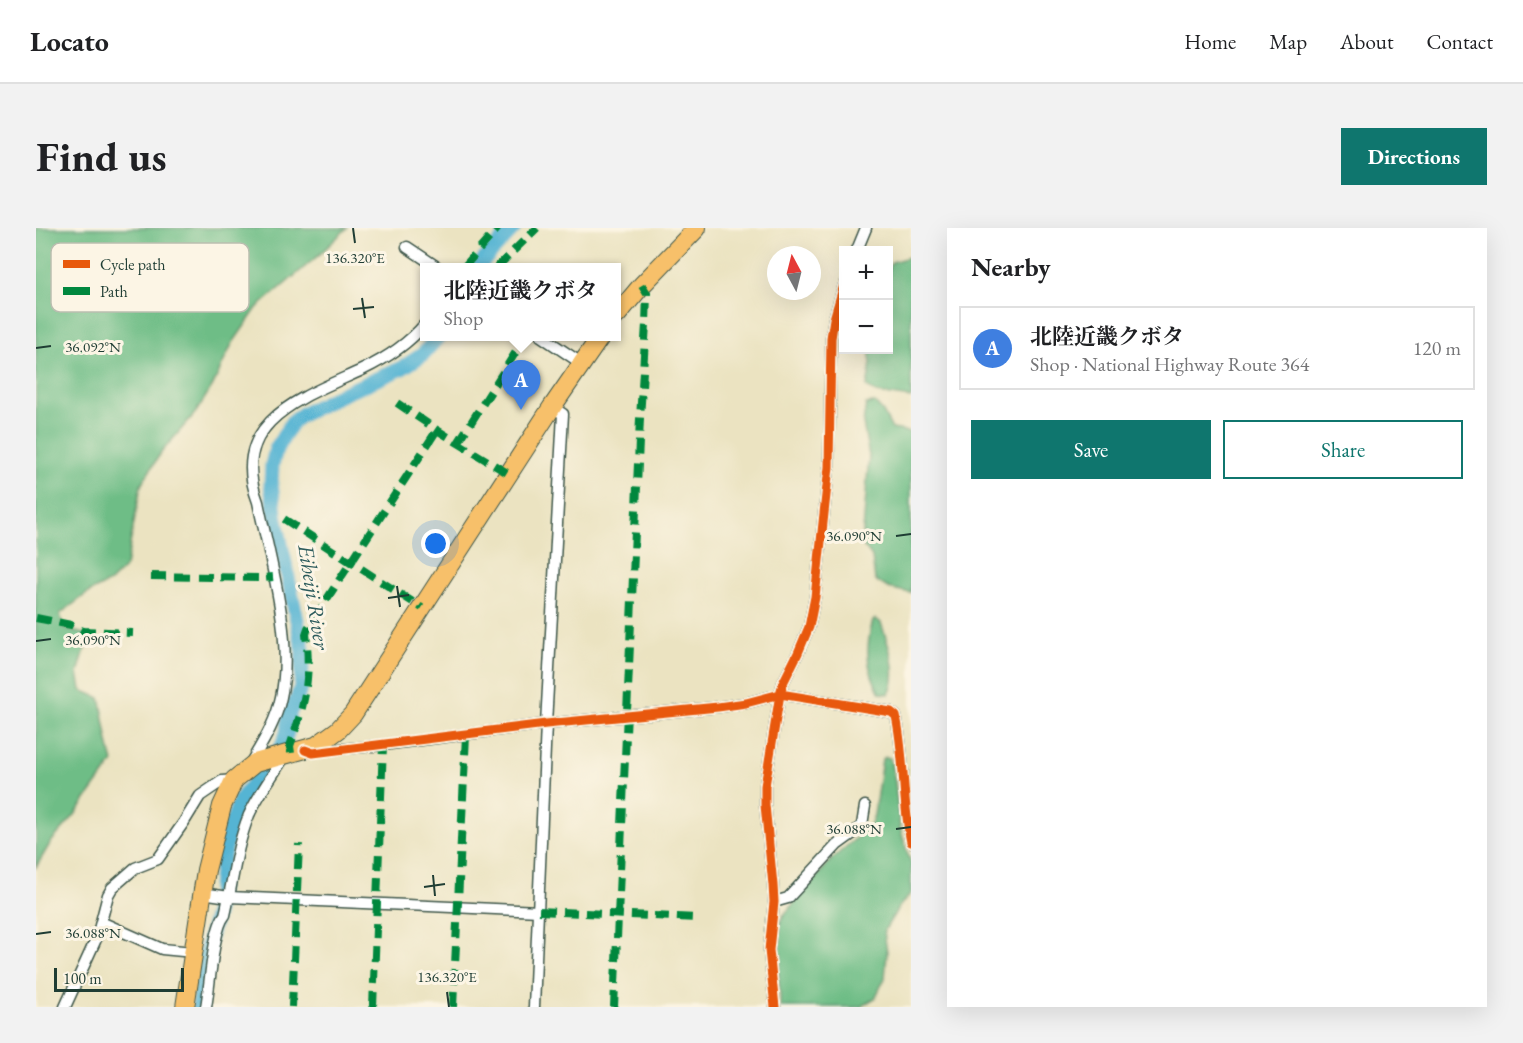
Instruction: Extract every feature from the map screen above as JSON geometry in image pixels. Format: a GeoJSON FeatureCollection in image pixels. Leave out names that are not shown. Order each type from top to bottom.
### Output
{"type":"FeatureCollection","features":[{"type":"Feature","properties":{"kind":"highway"},"geometry":{"type":"LineString","coordinates":[[621,310],[649,277],[698,228]]}},
{"type":"Feature","properties":{"kind":"highway"},"geometry":{"type":"LineString","coordinates":[[185,1007],[191,986],[195,950],[222,806],[234,780],[252,765],[305,750],[328,738],[353,714],[552,407],[597,341]]}},
{"type":"Feature","properties":{"kind":"street"},"geometry":{"type":"LineString","coordinates":[[859,246],[866,228]]}},
{"type":"Feature","properties":{"kind":"street"},"geometry":{"type":"LineString","coordinates":[[407,247],[431,263]]}},
{"type":"Feature","properties":{"kind":"street"},"geometry":{"type":"LineString","coordinates":[[775,1007],[770,950],[774,902],[765,786],[780,694],[809,627],[815,597],[829,467],[831,338],[839,300]]}},
{"type":"Feature","properties":{"kind":"street"},"geometry":{"type":"LineString","coordinates":[[252,765],[271,729],[281,699],[286,657],[275,590],[254,491],[252,452],[257,439],[268,425],[296,401],[385,357],[420,328]]}},
{"type":"Feature","properties":{"kind":"street"},"geometry":{"type":"LineString","coordinates":[[549,341],[582,363]]}},
{"type":"Feature","properties":{"kind":"street"},"geometry":{"type":"LineString","coordinates":[[534,1007],[546,724],[563,414],[552,407]]}},
{"type":"Feature","properties":{"kind":"street"},"geometry":{"type":"LineString","coordinates":[[305,750],[313,753],[546,724],[718,707],[746,703],[780,694],[891,712],[896,716],[911,842]]}},
{"type":"Feature","properties":{"kind":"street"},"geometry":{"type":"LineString","coordinates":[[206,1007],[220,920],[225,915],[233,867],[249,815],[284,755]]}},
{"type":"Feature","properties":{"kind":"street"},"geometry":{"type":"LineString","coordinates":[[65,1007],[90,955],[112,888],[135,868],[158,859],[200,796],[222,781],[234,780]]}},
{"type":"Feature","properties":{"kind":"street"},"geometry":{"type":"LineString","coordinates":[[774,902],[788,898],[825,856],[862,825],[865,806]]}},
{"type":"Feature","properties":{"kind":"street"},"geometry":{"type":"LineString","coordinates":[[205,893],[227,896],[539,911]]}},
{"type":"Feature","properties":{"kind":"street"},"geometry":{"type":"LineString","coordinates":[[101,922],[162,949],[214,951]]}},
{"type":"Feature","properties":{"kind":"street"},"geometry":{"type":"LineString","coordinates":[[191,986],[208,989]]}},
{"type":"Feature","properties":{"kind":"green space"},"geometry":{"type":"Polygon","coordinates":[[[36,228],[347,228],[257,308],[232,344],[213,385],[196,412],[160,454],[141,485],[126,566],[110,582],[88,593],[60,614],[64,629],[89,635],[78,673],[81,690],[100,698],[113,762],[74,816],[51,842],[36,867],[36,228]]]}},
{"type":"Feature","properties":{"kind":"green space"},"geometry":{"type":"Polygon","coordinates":[[[909,257],[911,259],[911,398],[876,393],[867,387],[871,363],[870,354],[893,354],[893,262],[909,257]]]}},
{"type":"Feature","properties":{"kind":"green space"},"geometry":{"type":"Polygon","coordinates":[[[875,403],[892,429],[911,432],[911,593],[888,588],[875,580],[872,557],[862,544],[869,456],[863,423],[866,404],[875,403]]]}},
{"type":"Feature","properties":{"kind":"green space"},"geometry":{"type":"Polygon","coordinates":[[[876,619],[881,623],[892,658],[893,677],[889,694],[880,693],[875,684],[868,658],[869,640],[873,621],[876,619]]]}},
{"type":"Feature","properties":{"kind":"green space"},"geometry":{"type":"Polygon","coordinates":[[[890,758],[900,828],[911,864],[911,893],[898,908],[884,931],[887,952],[885,978],[875,998],[860,1007],[780,1007],[776,938],[783,916],[832,859],[870,826],[874,815],[882,759],[890,758]]]}},
{"type":"Feature","properties":{"kind":"waterway","name":"Eiheiji River"},"geometry":{"type":"LineString","coordinates":[[481,263],[514,228]]}},
{"type":"Feature","properties":{"kind":"waterway","name":"Eiheiji River"},"geometry":{"type":"LineString","coordinates":[[199,1007],[205,956],[216,914],[222,861],[229,831],[240,800],[282,746],[287,733],[289,713],[301,686],[303,649],[276,520],[271,484],[276,449],[292,422],[303,414],[402,368],[422,355],[435,341]]}},
{"type":"Feature","properties":{"kind":"marked path"},"geometry":{"type":"LineString","coordinates":[[467,263],[498,228]]}},
{"type":"Feature","properties":{"kind":"marked path"},"geometry":{"type":"LineString","coordinates":[[501,263],[537,228]]}},
{"type":"Feature","properties":{"kind":"marked path"},"geometry":{"type":"LineString","coordinates":[[614,1007],[646,324],[647,293],[642,285]]}},
{"type":"Feature","properties":{"kind":"marked path"},"geometry":{"type":"LineString","coordinates":[[458,443],[523,341]]}},
{"type":"Feature","properties":{"kind":"marked path"},"geometry":{"type":"LineString","coordinates":[[397,403],[509,474]]}},
{"type":"Feature","properties":{"kind":"marked path"},"geometry":{"type":"LineString","coordinates":[[291,753],[290,746],[306,691],[308,664],[306,634],[308,628],[437,430]]}},
{"type":"Feature","properties":{"kind":"marked path"},"geometry":{"type":"LineString","coordinates":[[284,519],[422,608]]}},
{"type":"Feature","properties":{"kind":"marked path"},"geometry":{"type":"LineString","coordinates":[[151,576],[273,577]]}},
{"type":"Feature","properties":{"kind":"marked path"},"geometry":{"type":"LineString","coordinates":[[36,618],[71,625],[83,631],[133,633]]}},
{"type":"Feature","properties":{"kind":"marked path"},"geometry":{"type":"LineString","coordinates":[[453,1007],[466,735]]}},
{"type":"Feature","properties":{"kind":"marked path"},"geometry":{"type":"LineString","coordinates":[[373,1007],[383,745]]}},
{"type":"Feature","properties":{"kind":"marked path"},"geometry":{"type":"LineString","coordinates":[[292,1007],[299,844]]}},
{"type":"Feature","properties":{"kind":"marked path"},"geometry":{"type":"LineString","coordinates":[[539,911],[699,918]]}},
{"type":"Feature","properties":{"kind":"cycle path"},"geometry":{"type":"LineString","coordinates":[[775,1007],[769,950],[774,902],[765,786],[780,694],[809,627],[815,597],[829,467],[831,338],[840,300]]}},
{"type":"Feature","properties":{"kind":"cycle path"},"geometry":{"type":"LineString","coordinates":[[305,750],[313,753],[546,724],[718,707],[746,703],[780,694],[891,712],[896,716],[911,842]]}},
{"type":"Feature","properties":{"kind":"place","name":"北陸近畿クボタ"},"geometry":{"type":"Point","coordinates":[521,410]}}]}
